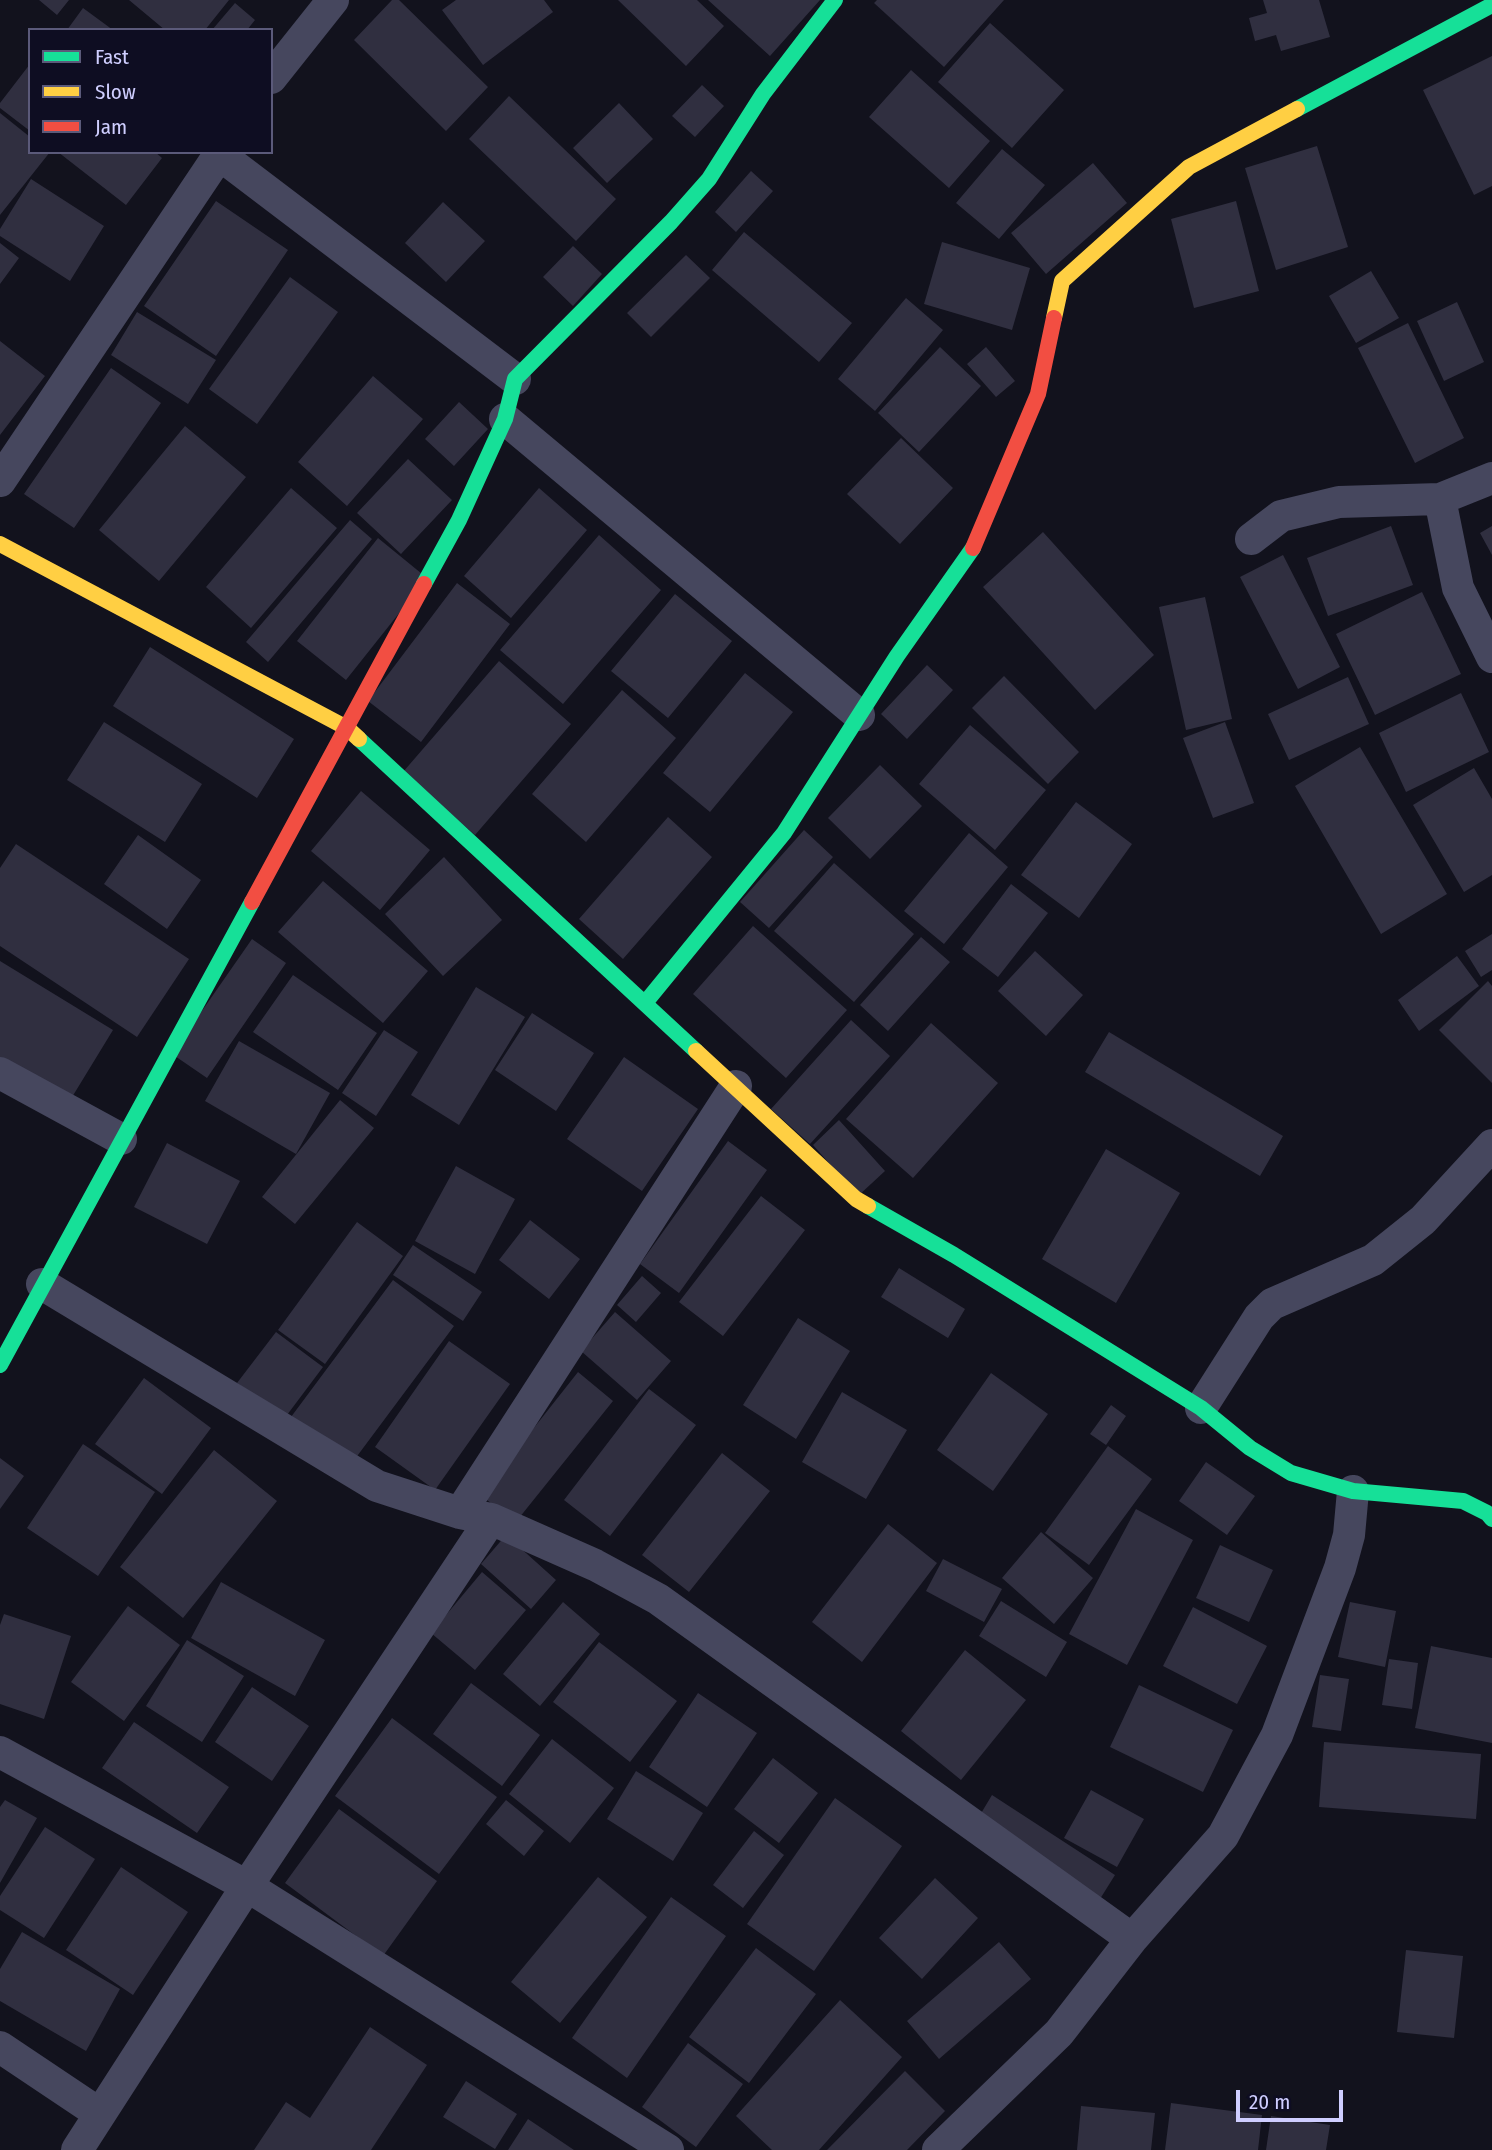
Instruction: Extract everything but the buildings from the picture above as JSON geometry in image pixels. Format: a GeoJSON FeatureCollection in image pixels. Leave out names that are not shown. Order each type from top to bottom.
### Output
{"type":"FeatureCollection","features":[{"type":"Feature","properties":{"kind":"street"},"geometry":{"type":"LineString","coordinates":[[273,75],[332,0]]}},
{"type":"Feature","properties":{"kind":"street"},"geometry":{"type":"LineString","coordinates":[[0,1365],[458,520],[505,419],[515,379],[671,222],[709,178],[763,94],[835,0]]}},
{"type":"Feature","properties":{"kind":"street"},"geometry":{"type":"LineString","coordinates":[[645,1003],[784,833],[859,715],[974,547],[1038,394],[1062,281],[1189,167],[1492,5]]}},
{"type":"Feature","properties":{"kind":"street"},"geometry":{"type":"LineString","coordinates":[[0,481],[219,154]]}},
{"type":"Feature","properties":{"kind":"street"},"geometry":{"type":"LineString","coordinates":[[221,154],[515,379]]}},
{"type":"Feature","properties":{"kind":"street"},"geometry":{"type":"LineString","coordinates":[[505,419],[859,715]]}},
{"type":"Feature","properties":{"kind":"street"},"geometry":{"type":"LineString","coordinates":[[1251,539],[1281,516],[1339,502],[1440,499],[1492,478]]}},
{"type":"Feature","properties":{"kind":"street"},"geometry":{"type":"LineString","coordinates":[[1440,499],[1458,588],[1492,657]]}},
{"type":"Feature","properties":{"kind":"street"},"geometry":{"type":"LineString","coordinates":[[0,544],[347,728],[469,844],[736,1086],[856,1199],[954,1255],[1201,1408],[1250,1448],[1291,1473],[1353,1491],[1463,1501],[1492,1519]]}},
{"type":"Feature","properties":{"kind":"street"},"geometry":{"type":"LineString","coordinates":[[0,1073],[121,1139]]}},
{"type":"Feature","properties":{"kind":"street"},"geometry":{"type":"LineString","coordinates":[[460,1513],[736,1086]]}},
{"type":"Feature","properties":{"kind":"street"},"geometry":{"type":"LineString","coordinates":[[1201,1408],[1259,1317],[1272,1304],[1373,1260],[1423,1220],[1492,1145]]}},
{"type":"Feature","properties":{"kind":"street"},"geometry":{"type":"LineString","coordinates":[[42,1284],[377,1486],[460,1513],[491,1519],[595,1565],[658,1599],[1132,1938]]}},
{"type":"Feature","properties":{"kind":"street"},"geometry":{"type":"LineString","coordinates":[[938,2150],[1059,2033],[1132,1938],[1223,1836],[1277,1735],[1340,1568],[1349,1535],[1353,1491]]}},
{"type":"Feature","properties":{"kind":"street"},"geometry":{"type":"LineString","coordinates":[[77,2150],[247,1886],[491,1519]]}},
{"type":"Feature","properties":{"kind":"street"},"geometry":{"type":"LineString","coordinates":[[0,1752],[247,1886],[668,2150]]}},
{"type":"Feature","properties":{"kind":"street"},"geometry":{"type":"LineString","coordinates":[[0,2048],[100,2114]]}},
{"type":"Feature","properties":{"kind":"traffic: fast"},"geometry":{"type":"LineString","coordinates":[[424,584],[459,520],[505,419],[515,379],[671,222],[709,179],[763,94],[835,0]]}},
{"type":"Feature","properties":{"kind":"traffic: fast"},"geometry":{"type":"LineString","coordinates":[[1297,109],[1492,5]]}},
{"type":"Feature","properties":{"kind":"traffic: fast"},"geometry":{"type":"LineString","coordinates":[[645,1003],[784,833],[897,656],[973,548]]}},
{"type":"Feature","properties":{"kind":"traffic: fast"},"geometry":{"type":"LineString","coordinates":[[359,739],[696,1051]]}},
{"type":"Feature","properties":{"kind":"traffic: fast"},"geometry":{"type":"LineString","coordinates":[[0,1365],[252,902]]}},
{"type":"Feature","properties":{"kind":"traffic: fast"},"geometry":{"type":"LineString","coordinates":[[868,1206],[954,1255],[1201,1408],[1250,1448],[1291,1473],[1353,1491],[1463,1501],[1487,1513],[1492,1519]]}},
{"type":"Feature","properties":{"kind":"traffic: slow"},"geometry":{"type":"LineString","coordinates":[[1054,318],[1062,281],[1189,167],[1297,109]]}},
{"type":"Feature","properties":{"kind":"traffic: slow"},"geometry":{"type":"LineString","coordinates":[[0,544],[347,728],[359,739]]}},
{"type":"Feature","properties":{"kind":"traffic: slow"},"geometry":{"type":"LineString","coordinates":[[696,1051],[856,1199],[868,1206]]}},
{"type":"Feature","properties":{"kind":"traffic: jam"},"geometry":{"type":"LineString","coordinates":[[973,548],[1038,394],[1054,318]]}},
{"type":"Feature","properties":{"kind":"traffic: jam"},"geometry":{"type":"LineString","coordinates":[[252,902],[424,584]]}}]}
